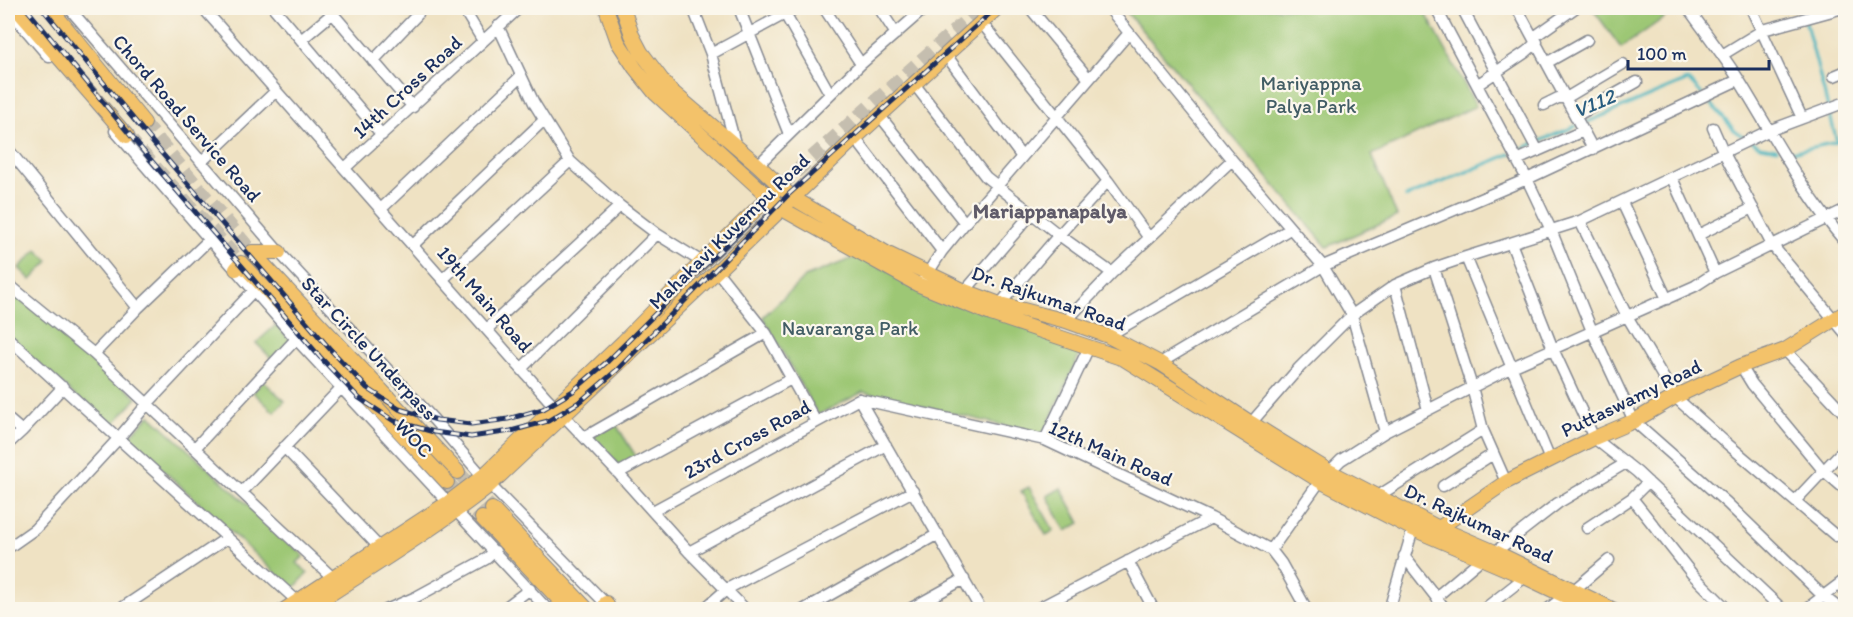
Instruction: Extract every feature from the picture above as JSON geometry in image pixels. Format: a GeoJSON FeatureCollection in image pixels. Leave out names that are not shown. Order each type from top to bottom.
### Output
{"type":"FeatureCollection","features":[{"type":"Feature","properties":{"kind":"main road"},"geometry":{"type":"LineString","coordinates":[[50,8],[144,123]]}},
{"type":"Feature","properties":{"kind":"main road","name":"Dr. Rajkumar Road"},"geometry":{"type":"LineString","coordinates":[[606,8],[618,42],[655,93],[782,209],[991,314],[1124,359],[1413,530],[1480,559],[1614,609]]}},
{"type":"Feature","properties":{"kind":"main road","name":"Dr. Rajkumar Road"},"geometry":{"type":"LineString","coordinates":[[623,8],[641,52],[668,88],[793,198],[888,254],[924,280],[1000,304],[1066,321],[1108,336],[1160,363],[1251,423],[1324,476],[1378,496],[1439,528],[1495,552],[1569,593],[1588,609]]}},
{"type":"Feature","properties":{"kind":"main road","name":"Mahakavi Kuvempu Road"},"geometry":{"type":"LineString","coordinates":[[453,506],[486,480],[559,411],[717,271],[855,138],[997,8]]}},
{"type":"Feature","properties":{"kind":"main road"},"geometry":{"type":"LineString","coordinates":[[12,12],[127,136]]}},
{"type":"Feature","properties":{"kind":"main road","name":"Mahakavi Kuvempu Road"},"geometry":{"type":"LineString","coordinates":[[559,411],[623,342],[780,186]]}},
{"type":"Feature","properties":{"kind":"main road","name":"Star Circle Underpass"},"geometry":{"type":"LineString","coordinates":[[279,252],[252,252],[458,472]]}},
{"type":"Feature","properties":{"kind":"main road","name":"Star Circle Underpass"},"geometry":{"type":"LineString","coordinates":[[238,266],[447,482]]}},
{"type":"Feature","properties":{"kind":"main road","name":"Puttaswamy Road"},"geometry":{"type":"LineString","coordinates":[[1439,528],[1506,482],[1594,438],[1634,421],[1676,397],[1741,366],[1785,350],[1845,312]]}},
{"type":"Feature","properties":{"kind":"main road"},"geometry":{"type":"LineString","coordinates":[[305,607],[333,578],[379,548],[453,506]]}},
{"type":"Feature","properties":{"kind":"main road"},"geometry":{"type":"LineString","coordinates":[[284,609],[305,607],[453,506]]}},
{"type":"Feature","properties":{"kind":"main road"},"geometry":{"type":"LineString","coordinates":[[569,609],[487,514],[588,609]]}},
{"type":"Feature","properties":{"kind":"street","name":"Chord Road Service Road"},"geometry":{"type":"LineString","coordinates":[[69,8],[279,252],[434,420],[486,480],[609,607]]}},
{"type":"Feature","properties":{"kind":"street","name":"19th Main Road"},"geometry":{"type":"LineString","coordinates":[[203,8],[559,411],[689,552],[746,609]]}},
{"type":"Feature","properties":{"kind":"street"},"geometry":{"type":"LineString","coordinates":[[274,8],[382,135]]}},
{"type":"Feature","properties":{"kind":"street"},"geometry":{"type":"LineString","coordinates":[[464,8],[483,41]]}},
{"type":"Feature","properties":{"kind":"street","name":"14th Cross Road"},"geometry":{"type":"LineString","coordinates":[[345,168],[519,8]]}},
{"type":"Feature","properties":{"kind":"street"},"geometry":{"type":"LineString","coordinates":[[693,8],[711,54],[736,147]]}},
{"type":"Feature","properties":{"kind":"street"},"geometry":{"type":"LineString","coordinates":[[739,8],[789,134]]}},
{"type":"Feature","properties":{"kind":"street"},"geometry":{"type":"LineString","coordinates":[[711,54],[796,8]]}},
{"type":"Feature","properties":{"kind":"street"},"geometry":{"type":"LineString","coordinates":[[824,8],[861,64]]}},
{"type":"Feature","properties":{"kind":"street"},"geometry":{"type":"LineString","coordinates":[[879,8],[896,34]]}},
{"type":"Feature","properties":{"kind":"street"},"geometry":{"type":"LineString","coordinates":[[758,165],[861,64],[925,8]]}},
{"type":"Feature","properties":{"kind":"street"},"geometry":{"type":"LineString","coordinates":[[1030,8],[1089,79]]}},
{"type":"Feature","properties":{"kind":"street"},"geometry":{"type":"LineString","coordinates":[[1109,8],[1232,160],[1323,266],[1352,315],[1385,432]]}},
{"type":"Feature","properties":{"kind":"street"},"geometry":{"type":"LineString","coordinates":[[1436,8],[1527,179],[1551,230],[1592,331],[1634,421],[1727,503],[1823,596],[1840,609]]}},
{"type":"Feature","properties":{"kind":"street"},"geometry":{"type":"LineString","coordinates":[[1462,8],[1536,146]]}},
{"type":"Feature","properties":{"kind":"street"},"geometry":{"type":"LineString","coordinates":[[1477,85],[1526,52],[1536,39],[1575,8]]}},
{"type":"Feature","properties":{"kind":"street"},"geometry":{"type":"LineString","coordinates":[[1689,8],[1722,55],[1825,219],[1845,243]]}},
{"type":"Feature","properties":{"kind":"street"},"geometry":{"type":"LineString","coordinates":[[1751,8],[1802,118]]}},
{"type":"Feature","properties":{"kind":"street"},"geometry":{"type":"LineString","coordinates":[[1722,55],[1763,30],[1843,8]]}},
{"type":"Feature","properties":{"kind":"street"},"geometry":{"type":"LineString","coordinates":[[1521,9],[1593,149]]}},
{"type":"Feature","properties":{"kind":"street"},"geometry":{"type":"LineString","coordinates":[[302,40],[330,10],[413,106]]}},
{"type":"Feature","properties":{"kind":"street","name":"WOC"},"geometry":{"type":"LineString","coordinates":[[12,12],[210,239],[238,266],[254,290],[296,339],[548,609]]}},
{"type":"Feature","properties":{"kind":"street"},"geometry":{"type":"LineString","coordinates":[[373,61],[418,14]]}},
{"type":"Feature","properties":{"kind":"street"},"geometry":{"type":"LineString","coordinates":[[785,14],[830,94]]}},
{"type":"Feature","properties":{"kind":"street"},"geometry":{"type":"LineString","coordinates":[[981,22],[1108,182],[1149,238]]}},
{"type":"Feature","properties":{"kind":"street"},"geometry":{"type":"LineString","coordinates":[[498,27],[520,77],[570,161],[620,206],[657,234],[702,262]]}},
{"type":"Feature","properties":{"kind":"street"},"geometry":{"type":"LineString","coordinates":[[924,280],[942,251],[1129,33]]}},
{"type":"Feature","properties":{"kind":"street"},"geometry":{"type":"LineString","coordinates":[[1548,62],[1587,40]]}},
{"type":"Feature","properties":{"kind":"street"},"geometry":{"type":"LineString","coordinates":[[946,55],[1022,157]]}},
{"type":"Feature","properties":{"kind":"street"},"geometry":{"type":"LineString","coordinates":[[1544,105],[1557,98],[1566,98],[1623,64]]}},
{"type":"Feature","properties":{"kind":"street"},"geometry":{"type":"LineString","coordinates":[[1834,76],[1845,71]]}},
{"type":"Feature","properties":{"kind":"street"},"geometry":{"type":"LineString","coordinates":[[381,208],[520,77]]}},
{"type":"Feature","properties":{"kind":"street"},"geometry":{"type":"LineString","coordinates":[[1160,363],[1323,266],[1527,179],[1738,80]]}},
{"type":"Feature","properties":{"kind":"street"},"geometry":{"type":"LineString","coordinates":[[1514,155],[1580,124],[1636,82]]}},
{"type":"Feature","properties":{"kind":"street"},"geometry":{"type":"LineString","coordinates":[[915,85],[986,177],[1059,235],[1112,273]]}},
{"type":"Feature","properties":{"kind":"street"},"geometry":{"type":"LineString","coordinates":[[201,162],[276,91]]}},
{"type":"Feature","properties":{"kind":"street"},"geometry":{"type":"LineString","coordinates":[[1251,423],[1299,368],[1352,315],[1395,285],[1434,268],[1580,221],[1768,131],[1845,102]]}},
{"type":"Feature","properties":{"kind":"street"},"geometry":{"type":"LineString","coordinates":[[880,116],[965,224]]}},
{"type":"Feature","properties":{"kind":"street"},"geometry":{"type":"LineString","coordinates":[[412,245],[544,120]]}},
{"type":"Feature","properties":{"kind":"street"},"geometry":{"type":"LineString","coordinates":[[1713,128],[1772,245],[1845,334]]}},
{"type":"Feature","properties":{"kind":"street"},"geometry":{"type":"LineString","coordinates":[[855,138],[942,251]]}},
{"type":"Feature","properties":{"kind":"street"},"geometry":{"type":"LineString","coordinates":[[8,149],[138,308]]}},
{"type":"Feature","properties":{"kind":"street"},"geometry":{"type":"LineString","coordinates":[[1066,321],[1112,273],[1232,160]]}},
{"type":"Feature","properties":{"kind":"street"},"geometry":{"type":"LineString","coordinates":[[443,279],[570,161]]}},
{"type":"Feature","properties":{"kind":"street"},"geometry":{"type":"LineString","coordinates":[[1672,178],[1715,273]]}},
{"type":"Feature","properties":{"kind":"street"},"geometry":{"type":"LineString","coordinates":[[1000,304],[1108,182]]}},
{"type":"Feature","properties":{"kind":"street"},"geometry":{"type":"LineString","coordinates":[[1622,202],[1667,299]]}},
{"type":"Feature","properties":{"kind":"street"},"geometry":{"type":"LineString","coordinates":[[487,329],[620,206]]}},
{"type":"Feature","properties":{"kind":"street"},"geometry":{"type":"LineString","coordinates":[[1698,235],[1753,208]]}},
{"type":"Feature","properties":{"kind":"street"},"geometry":{"type":"LineString","coordinates":[[1271,550],[1324,476],[1341,459],[1385,432],[1512,367],[1695,286],[1715,273],[1845,209]]}},
{"type":"Feature","properties":{"kind":"street"},"geometry":{"type":"LineString","coordinates":[[964,291],[1032,213]]}},
{"type":"Feature","properties":{"kind":"street"},"geometry":{"type":"LineString","coordinates":[[1580,221],[1628,316],[1676,397],[1836,536]]}},
{"type":"Feature","properties":{"kind":"street"},"geometry":{"type":"LineString","coordinates":[[1108,336],[1290,229]]}},
{"type":"Feature","properties":{"kind":"street"},"geometry":{"type":"LineString","coordinates":[[522,368],[657,234]]}},
{"type":"Feature","properties":{"kind":"street"},"geometry":{"type":"LineString","coordinates":[[94,354],[210,239]]}},
{"type":"Feature","properties":{"kind":"street"},"geometry":{"type":"LineString","coordinates":[[1511,243],[1553,349],[1594,438],[1648,482],[1783,609]]}},
{"type":"Feature","properties":{"kind":"street"},"geometry":{"type":"LineString","coordinates":[[1466,257],[1550,460]]}},
{"type":"Feature","properties":{"kind":"street"},"geometry":{"type":"LineString","coordinates":[[1434,268],[1472,387],[1483,430],[1506,482]]}},
{"type":"Feature","properties":{"kind":"street"},"geometry":{"type":"LineString","coordinates":[[717,271],[766,333],[816,422]]}},
{"type":"Feature","properties":{"kind":"street"},"geometry":{"type":"LineString","coordinates":[[8,284],[94,354],[333,578]]}},
{"type":"Feature","properties":{"kind":"street"},"geometry":{"type":"LineString","coordinates":[[1395,285],[1428,410]]}},
{"type":"Feature","properties":{"kind":"street"},"geometry":{"type":"LineString","coordinates":[[8,548],[35,530],[148,403],[254,290]]}},
{"type":"Feature","properties":{"kind":"street"},"geometry":{"type":"LineString","coordinates":[[585,437],[766,333]]}},
{"type":"Feature","properties":{"kind":"street"},"geometry":{"type":"LineString","coordinates":[[8,338],[305,607]]}},
{"type":"Feature","properties":{"kind":"street"},"geometry":{"type":"LineString","coordinates":[[195,448],[296,339]]}},
{"type":"Feature","properties":{"kind":"street"},"geometry":{"type":"LineString","coordinates":[[1045,440],[1089,347]]}},
{"type":"Feature","properties":{"kind":"street"},"geometry":{"type":"LineString","coordinates":[[1785,350],[1845,415]]}},
{"type":"Feature","properties":{"kind":"street"},"geometry":{"type":"LineString","coordinates":[[1741,366],[1752,384],[1823,470],[1845,490]]}},
{"type":"Feature","properties":{"kind":"street"},"geometry":{"type":"LineString","coordinates":[[618,473],[791,378]]}},
{"type":"Feature","properties":{"kind":"street"},"geometry":{"type":"LineString","coordinates":[[8,444],[63,387]]}},
{"type":"Feature","properties":{"kind":"street"},"geometry":{"type":"LineString","coordinates":[[242,492],[342,387]]}},
{"type":"Feature","properties":{"kind":"street"},"geometry":{"type":"LineString","coordinates":[[859,399],[981,609]]}},
{"type":"Feature","properties":{"kind":"street","name":"12th Main Road"},"geometry":{"type":"LineString","coordinates":[[859,399],[1045,440],[1211,518],[1271,550],[1307,609]]}},
{"type":"Feature","properties":{"kind":"street","name":"23rd Cross Road"},"geometry":{"type":"LineString","coordinates":[[653,511],[859,399]]}},
{"type":"Feature","properties":{"kind":"street"},"geometry":{"type":"LineString","coordinates":[[8,419],[22,430]]}},
{"type":"Feature","properties":{"kind":"street"},"geometry":{"type":"LineString","coordinates":[[1378,496],[1483,430]]}},
{"type":"Feature","properties":{"kind":"street"},"geometry":{"type":"LineString","coordinates":[[689,552],[886,445]]}},
{"type":"Feature","properties":{"kind":"street"},"geometry":{"type":"LineString","coordinates":[[285,447],[379,548]]}},
{"type":"Feature","properties":{"kind":"street"},"geometry":{"type":"LineString","coordinates":[[1795,501],[1845,447]]}},
{"type":"Feature","properties":{"kind":"street"},"geometry":{"type":"LineString","coordinates":[[1443,486],[1493,454]]}},
{"type":"Feature","properties":{"kind":"street"},"geometry":{"type":"LineString","coordinates":[[1495,552],[1558,503],[1626,463]]}},
{"type":"Feature","properties":{"kind":"street"},"geometry":{"type":"LineString","coordinates":[[1587,528],[1632,498],[1648,482]]}},
{"type":"Feature","properties":{"kind":"street"},"geometry":{"type":"LineString","coordinates":[[703,609],[727,589],[913,491]]}},
{"type":"Feature","properties":{"kind":"street"},"geometry":{"type":"LineString","coordinates":[[1632,498],[1692,574],[1728,609]]}},
{"type":"Feature","properties":{"kind":"street"},"geometry":{"type":"LineString","coordinates":[[1035,609],[1211,518]]}},
{"type":"Feature","properties":{"kind":"street"},"geometry":{"type":"LineString","coordinates":[[1389,609],[1413,530]]}},
{"type":"Feature","properties":{"kind":"street"},"geometry":{"type":"LineString","coordinates":[[803,609],[938,534]]}},
{"type":"Feature","properties":{"kind":"street"},"geometry":{"type":"LineString","coordinates":[[119,609],[227,538]]}},
{"type":"Feature","properties":{"kind":"street"},"geometry":{"type":"LineString","coordinates":[[386,609],[417,597],[486,559],[495,551]]}},
{"type":"Feature","properties":{"kind":"street"},"geometry":{"type":"LineString","coordinates":[[1404,556],[1446,609]]}},
{"type":"Feature","properties":{"kind":"street"},"geometry":{"type":"LineString","coordinates":[[1436,597],[1480,559]]}},
{"type":"Feature","properties":{"kind":"street"},"geometry":{"type":"LineString","coordinates":[[1547,609],[1609,560]]}},
{"type":"Feature","properties":{"kind":"street"},"geometry":{"type":"LineString","coordinates":[[1128,561],[1154,609]]}},
{"type":"Feature","properties":{"kind":"street"},"geometry":{"type":"LineString","coordinates":[[1483,609],[1526,577]]}},
{"type":"Feature","properties":{"kind":"street"},"geometry":{"type":"LineString","coordinates":[[908,609],[964,579]]}},
{"type":"Feature","properties":{"kind":"street"},"geometry":{"type":"LineString","coordinates":[[1806,609],[1845,579]]}},
{"type":"Feature","properties":{"kind":"street"},"geometry":{"type":"LineString","coordinates":[[502,609],[530,589]]}},
{"type":"Feature","properties":{"kind":"green space","name":"Mariyappna Palya Park"},"geometry":{"type":"Polygon","coordinates":[[[1123,8],[1423,8],[1476,106],[1372,155],[1397,216],[1327,247],[1123,8]]]}},
{"type":"Feature","properties":{"kind":"green space"},"geometry":{"type":"Polygon","coordinates":[[[1592,8],[1678,8],[1621,48],[1592,8]]]}},
{"type":"Feature","properties":{"kind":"green space"},"geometry":{"type":"Polygon","coordinates":[[[37,250],[49,261],[31,280],[19,268],[37,250]]]}},
{"type":"Feature","properties":{"kind":"green space","name":"Navaranga Park"},"geometry":{"type":"Polygon","coordinates":[[[856,257],[1082,349],[1043,435],[863,392],[818,415],[763,317],[805,277],[856,257]]]}},
{"type":"Feature","properties":{"kind":"green space"},"geometry":{"type":"Polygon","coordinates":[[[8,288],[57,327],[137,398],[111,427],[8,337],[8,288]]]}},
{"type":"Feature","properties":{"kind":"green space"},"geometry":{"type":"Polygon","coordinates":[[[276,325],[291,341],[273,360],[256,343],[276,325]]]}},
{"type":"Feature","properties":{"kind":"green space"},"geometry":{"type":"Polygon","coordinates":[[[263,381],[285,401],[274,412],[253,392],[263,381]]]}},
{"type":"Feature","properties":{"kind":"green space"},"geometry":{"type":"Polygon","coordinates":[[[150,415],[304,556],[297,563],[308,573],[293,589],[128,438],[150,415]]]}},
{"type":"Feature","properties":{"kind":"green space"},"geometry":{"type":"Polygon","coordinates":[[[615,423],[637,458],[620,467],[592,436],[615,423]]]}},
{"type":"Feature","properties":{"kind":"green space"},"geometry":{"type":"Polygon","coordinates":[[[1029,487],[1054,531],[1046,535],[1021,491],[1029,487]]]}},
{"type":"Feature","properties":{"kind":"green space"},"geometry":{"type":"Polygon","coordinates":[[[1061,488],[1080,523],[1066,531],[1047,496],[1061,488]]]}},
{"type":"Feature","properties":{"kind":"waterway"},"geometry":{"type":"LineString","coordinates":[[1802,8],[1837,142]]}},
{"type":"Feature","properties":{"kind":"waterway","name":"V112"},"geometry":{"type":"LineString","coordinates":[[1583,124],[1688,80],[1702,94]]}},
{"type":"Feature","properties":{"kind":"waterway","name":"V112"},"geometry":{"type":"LineString","coordinates":[[1707,99],[1736,132],[1746,138]]}},
{"type":"Feature","properties":{"kind":"waterway","name":"V112"},"geometry":{"type":"LineString","coordinates":[[1516,151],[1576,126]]}},
{"type":"Feature","properties":{"kind":"waterway","name":"V112"},"geometry":{"type":"LineString","coordinates":[[1786,151],[1791,152],[1846,140]]}},
{"type":"Feature","properties":{"kind":"waterway","name":"V112"},"geometry":{"type":"LineString","coordinates":[[1752,141],[1760,146],[1777,149]]}},
{"type":"Feature","properties":{"kind":"waterway","name":"V112"},"geometry":{"type":"LineString","coordinates":[[1406,197],[1510,154]]}},
{"type":"Feature","properties":{"kind":"tunnel"},"geometry":{"type":"LineString","coordinates":[[780,186],[980,8]]}},
{"type":"Feature","properties":{"kind":"tunnel"},"geometry":{"type":"LineString","coordinates":[[144,123],[252,252]]}},
{"type":"Feature","properties":{"kind":"tunnel"},"geometry":{"type":"LineString","coordinates":[[127,136],[241,263]]}},
{"type":"Feature","properties":{"kind":"tunnel"},"geometry":{"type":"LineString","coordinates":[[458,472],[492,509]]}},
{"type":"Feature","properties":{"kind":"tunnel"},"geometry":{"type":"LineString","coordinates":[[447,482],[482,518]]}},
{"type":"Feature","properties":{"kind":"railway"},"geometry":{"type":"LineString","coordinates":[[26,8],[149,158],[320,357],[359,398],[394,421],[434,432],[471,437],[511,431],[548,421],[581,401],[617,370],[788,195],[996,8]]}},
{"type":"Feature","properties":{"kind":"railway"},"geometry":{"type":"LineString","coordinates":[[42,8],[159,150],[329,348],[367,388],[399,409],[437,420],[471,424],[508,419],[543,409],[573,391],[608,361],[748,224]]}},
{"type":"Feature","properties":{"kind":"district","name":"Mariappanapalya"},"geometry":{"type":"Point","coordinates":[1050,210]}}]}
